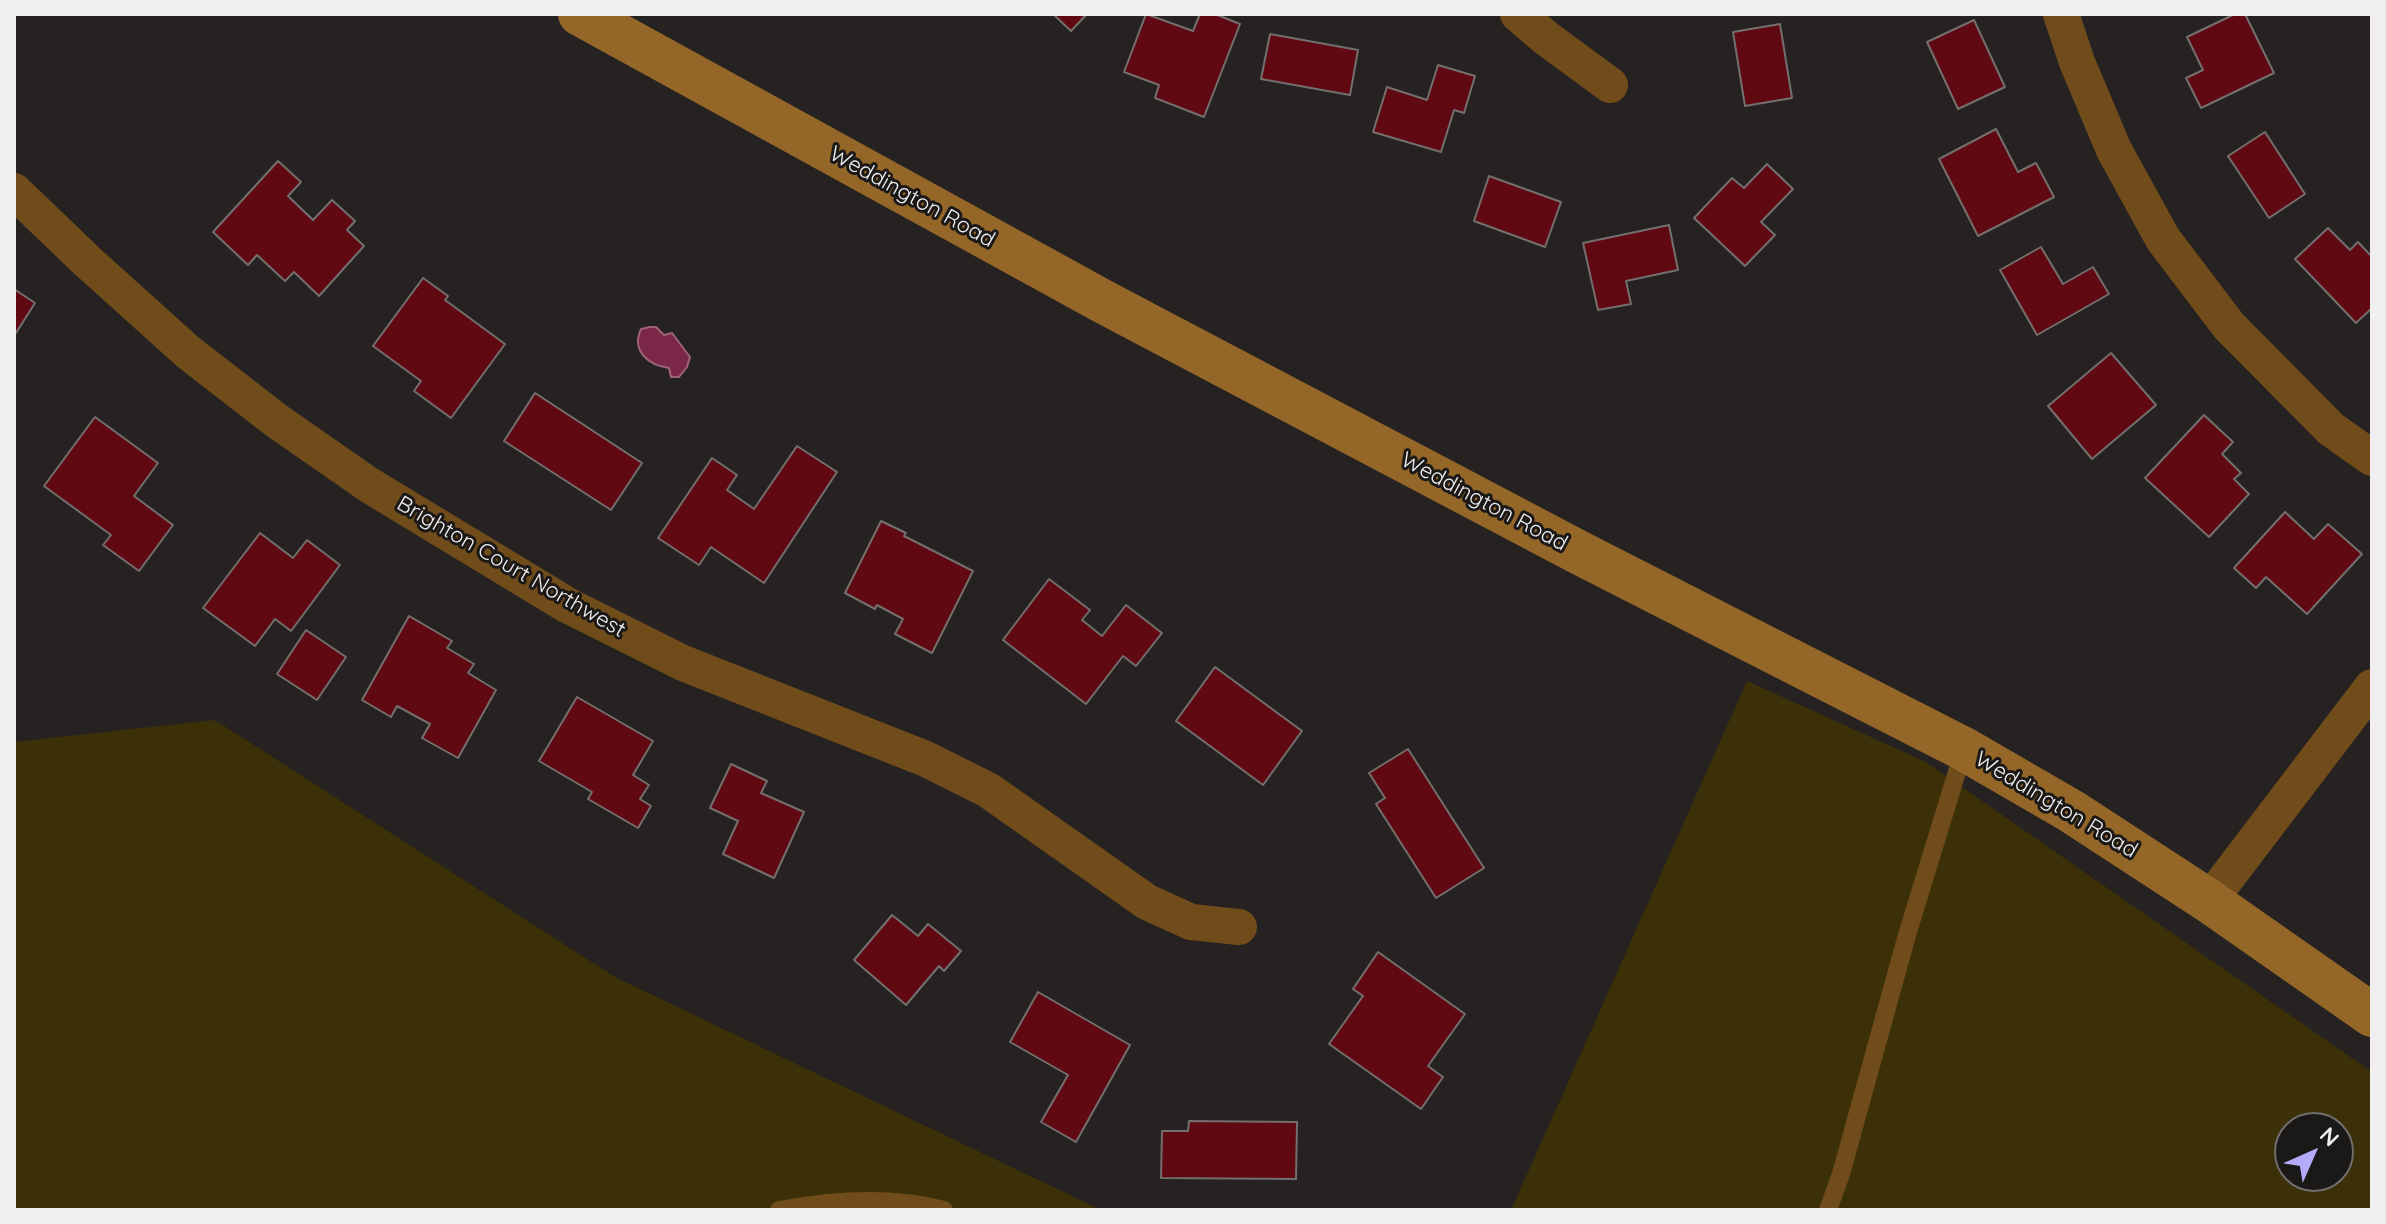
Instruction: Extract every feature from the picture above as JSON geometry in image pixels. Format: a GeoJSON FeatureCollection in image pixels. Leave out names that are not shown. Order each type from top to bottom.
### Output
{"type":"FeatureCollection","features":[{"type":"Feature","properties":{"kind":"main road","name":"Weddington Road"},"geometry":{"type":"LineString","coordinates":[[580,14],[1104,302],[1566,545],[1964,749],[2071,811],[2209,901],[2372,1015]]}},
{"type":"Feature","properties":{"kind":"street"},"geometry":{"type":"LineString","coordinates":[[1518,14],[1610,85]]}},
{"type":"Feature","properties":{"kind":"street"},"geometry":{"type":"LineString","coordinates":[[2061,14],[2077,62],[2114,150],[2163,239],[2229,326],[2331,429],[2372,458]]}},
{"type":"Feature","properties":{"kind":"street","name":"Brighton Court Northwest"},"geometry":{"type":"LineString","coordinates":[[14,191],[188,352],[277,421],[369,485],[567,605],[683,663],[926,759],[988,790],[1147,902],[1191,922],[1239,927]]}},
{"type":"Feature","properties":{"kind":"street"},"geometry":{"type":"LineString","coordinates":[[2209,901],[2372,687]]}},
{"type":"Feature","properties":{"kind":"lane"},"geometry":{"type":"LineString","coordinates":[[1828,1210],[1964,749]]}},
{"type":"Feature","properties":{"kind":"lane"},"geometry":{"type":"LineString","coordinates":[[779,1210],[836,1202],[883,1201],[944,1210]]}},
{"type":"Feature","properties":{"kind":"shaded area"},"geometry":{"type":"Polygon","coordinates":[[[656,327],[664,335],[672,333],[690,357],[679,377],[671,377],[669,368],[654,364],[643,356],[638,337],[641,329],[656,327]]]}},
{"type":"Feature","properties":{"kind":"shaded area"},"geometry":{"type":"Polygon","coordinates":[[[1747,681],[1926,762],[2372,1072],[2372,1210],[1511,1210],[1747,681]]]}},
{"type":"Feature","properties":{"kind":"shaded area"},"geometry":{"type":"Polygon","coordinates":[[[215,720],[615,977],[1101,1210],[14,1210],[14,742],[215,720]]]}},
{"type":"Feature","properties":{"kind":"building"},"geometry":{"type":"Polygon","coordinates":[[[1053,14],[1087,14],[1071,31],[1053,14]]]}},
{"type":"Feature","properties":{"kind":"building"},"geometry":{"type":"Polygon","coordinates":[[[1146,14],[1193,31],[1200,14],[1215,14],[1240,24],[1204,117],[1155,98],[1159,85],[1124,72],[1146,14]]]}},
{"type":"Feature","properties":{"kind":"building"},"geometry":{"type":"Polygon","coordinates":[[[2235,14],[2245,14],[2274,73],[2201,108],[2186,78],[2203,70],[2187,37],[2235,14]]]}},
{"type":"Feature","properties":{"kind":"building"},"geometry":{"type":"Polygon","coordinates":[[[1974,20],[2005,87],[1958,109],[1927,42],[1974,20]]]}},
{"type":"Feature","properties":{"kind":"building"},"geometry":{"type":"Polygon","coordinates":[[[1780,24],[1792,98],[1745,106],[1733,32],[1780,24]]]}},
{"type":"Feature","properties":{"kind":"building"},"geometry":{"type":"Polygon","coordinates":[[[1270,34],[1358,50],[1350,95],[1261,79],[1270,34]]]}},
{"type":"Feature","properties":{"kind":"building"},"geometry":{"type":"Polygon","coordinates":[[[1438,65],[1475,76],[1464,113],[1454,110],[1441,152],[1373,132],[1387,87],[1427,100],[1438,65]]]}},
{"type":"Feature","properties":{"kind":"building"},"geometry":{"type":"Polygon","coordinates":[[[1996,129],[2018,172],[2036,163],[2054,197],[1978,236],[1939,159],[1996,129]]]}},
{"type":"Feature","properties":{"kind":"building"},"geometry":{"type":"Polygon","coordinates":[[[2265,132],[2305,194],[2269,218],[2228,156],[2265,132]]]}},
{"type":"Feature","properties":{"kind":"building"},"geometry":{"type":"Polygon","coordinates":[[[278,161],[301,182],[288,196],[313,220],[332,200],[355,221],[347,230],[364,246],[319,296],[294,272],[285,281],[257,255],[248,265],[213,232],[278,161]]]}},
{"type":"Feature","properties":{"kind":"building"},"geometry":{"type":"Polygon","coordinates":[[[1767,164],[1793,189],[1761,222],[1775,235],[1745,266],[1694,218],[1732,178],[1744,188],[1767,164]]]}},
{"type":"Feature","properties":{"kind":"building"},"geometry":{"type":"Polygon","coordinates":[[[1489,176],[1561,202],[1545,247],[1474,221],[1489,176]]]}},
{"type":"Feature","properties":{"kind":"building"},"geometry":{"type":"Polygon","coordinates":[[[1669,225],[1678,270],[1626,281],[1631,304],[1598,310],[1583,243],[1669,225]]]}},
{"type":"Feature","properties":{"kind":"building"},"geometry":{"type":"Polygon","coordinates":[[[2328,228],[2350,250],[2358,242],[2372,257],[2372,308],[2356,323],[2295,259],[2328,228]]]}},
{"type":"Feature","properties":{"kind":"building"},"geometry":{"type":"Polygon","coordinates":[[[2041,247],[2063,284],[2093,267],[2109,294],[2037,335],[2000,270],[2041,247]]]}},
{"type":"Feature","properties":{"kind":"building"},"geometry":{"type":"Polygon","coordinates":[[[423,278],[448,296],[445,300],[505,344],[451,418],[414,391],[421,381],[373,346],[423,278]]]}},
{"type":"Feature","properties":{"kind":"building"},"geometry":{"type":"Polygon","coordinates":[[[14,289],[35,303],[14,336],[14,289]]]}},
{"type":"Feature","properties":{"kind":"building"},"geometry":{"type":"Polygon","coordinates":[[[2111,353],[2156,405],[2092,459],[2048,406],[2111,353]]]}},
{"type":"Feature","properties":{"kind":"building"},"geometry":{"type":"Polygon","coordinates":[[[535,393],[642,463],[611,510],[504,441],[535,393]]]}},
{"type":"Feature","properties":{"kind":"building"},"geometry":{"type":"Polygon","coordinates":[[[2204,415],[2233,442],[2222,454],[2241,473],[2234,479],[2249,494],[2209,537],[2145,478],[2204,415]]]}},
{"type":"Feature","properties":{"kind":"building"},"geometry":{"type":"Polygon","coordinates":[[[95,417],[158,463],[134,496],[173,525],[139,571],[103,545],[111,535],[44,486],[95,417]]]}},
{"type":"Feature","properties":{"kind":"building"},"geometry":{"type":"Polygon","coordinates":[[[797,446],[837,472],[764,583],[711,547],[699,565],[658,538],[712,458],[737,475],[727,490],[754,509],[797,446]]]}},
{"type":"Feature","properties":{"kind":"building"},"geometry":{"type":"Polygon","coordinates":[[[2285,512],[2314,539],[2328,524],[2362,554],[2307,614],[2266,577],[2256,588],[2234,568],[2285,512]]]}},
{"type":"Feature","properties":{"kind":"building"},"geometry":{"type":"Polygon","coordinates":[[[881,521],[973,571],[932,653],[895,634],[903,619],[845,593],[881,521]]]}},
{"type":"Feature","properties":{"kind":"building"},"geometry":{"type":"Polygon","coordinates":[[[260,533],[293,558],[307,540],[340,565],[291,631],[275,619],[255,646],[203,608],[260,533]]]}},
{"type":"Feature","properties":{"kind":"building"},"geometry":{"type":"Polygon","coordinates":[[[1049,579],[1090,610],[1082,620],[1102,636],[1126,605],[1162,633],[1136,666],[1123,656],[1086,704],[1003,640],[1049,579]]]}},
{"type":"Feature","properties":{"kind":"building"},"geometry":{"type":"Polygon","coordinates":[[[409,616],[452,641],[447,648],[474,664],[468,673],[496,690],[458,758],[422,738],[430,724],[397,706],[391,717],[362,700],[409,616]]]}},
{"type":"Feature","properties":{"kind":"building"},"geometry":{"type":"Polygon","coordinates":[[[306,630],[346,657],[317,700],[277,674],[306,630]]]}},
{"type":"Feature","properties":{"kind":"building"},"geometry":{"type":"Polygon","coordinates":[[[1215,667],[1302,731],[1263,785],[1176,721],[1215,667]]]}},
{"type":"Feature","properties":{"kind":"building"},"geometry":{"type":"Polygon","coordinates":[[[577,697],[653,741],[633,775],[649,785],[640,799],[651,806],[638,828],[588,799],[592,792],[539,761],[577,697]]]}},
{"type":"Feature","properties":{"kind":"building"},"geometry":{"type":"Polygon","coordinates":[[[1408,749],[1484,868],[1436,898],[1376,804],[1385,798],[1369,773],[1408,749]]]}},
{"type":"Feature","properties":{"kind":"building"},"geometry":{"type":"Polygon","coordinates":[[[731,764],[767,781],[761,793],[804,812],[774,878],[723,854],[738,821],[710,808],[731,764]]]}},
{"type":"Feature","properties":{"kind":"building"},"geometry":{"type":"Polygon","coordinates":[[[892,915],[918,936],[928,924],[961,951],[944,971],[939,966],[906,1005],[854,960],[892,915]]]}},
{"type":"Feature","properties":{"kind":"building"},"geometry":{"type":"Polygon","coordinates":[[[1378,952],[1465,1014],[1428,1066],[1443,1077],[1421,1109],[1329,1044],[1363,996],[1353,989],[1378,952]]]}},
{"type":"Feature","properties":{"kind":"building"},"geometry":{"type":"Polygon","coordinates":[[[1038,992],[1130,1045],[1076,1142],[1041,1122],[1068,1075],[1010,1042],[1038,992]]]}},
{"type":"Feature","properties":{"kind":"building"},"geometry":{"type":"Polygon","coordinates":[[[1189,1121],[1297,1122],[1296,1179],[1161,1178],[1162,1131],[1188,1131],[1189,1121]]]}}]}
